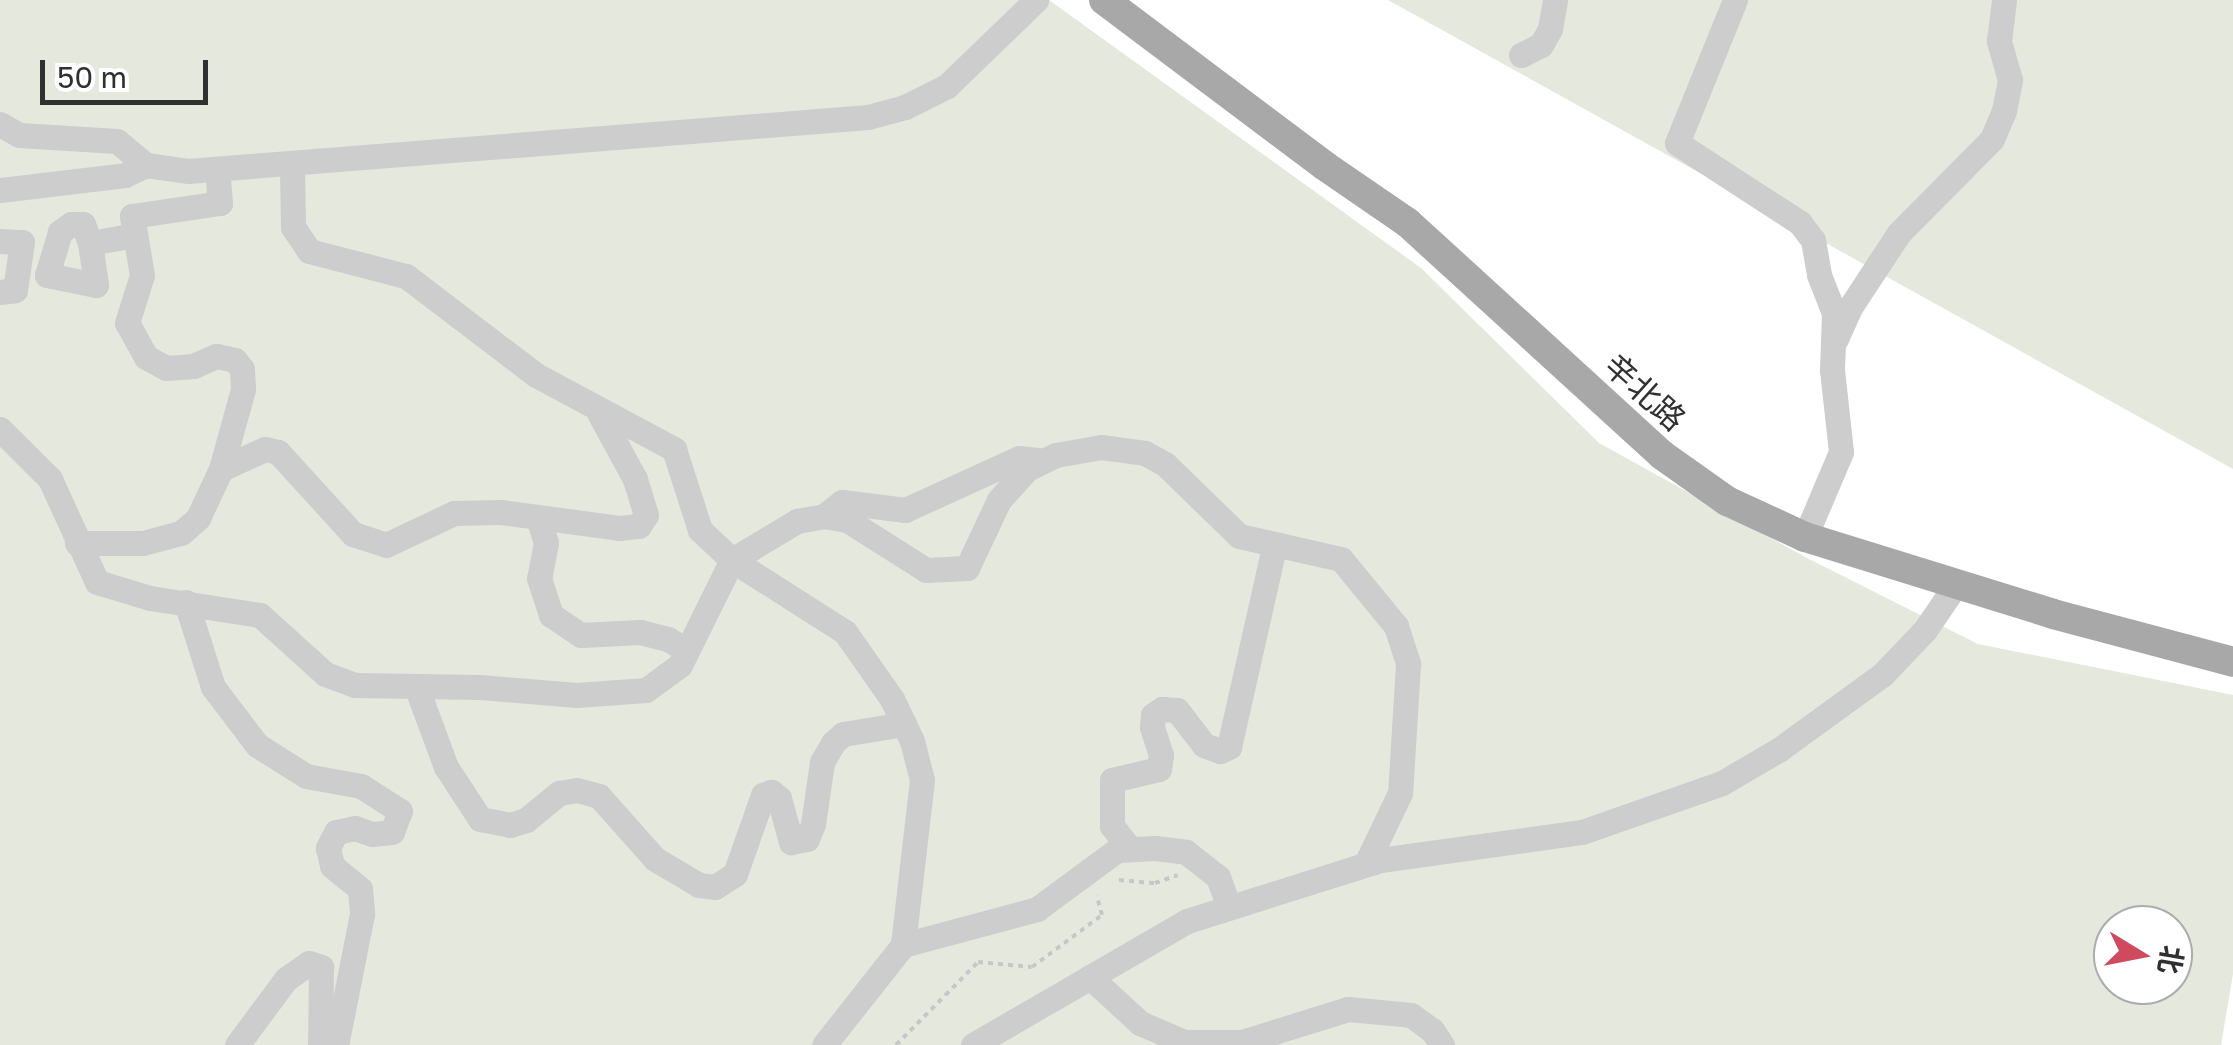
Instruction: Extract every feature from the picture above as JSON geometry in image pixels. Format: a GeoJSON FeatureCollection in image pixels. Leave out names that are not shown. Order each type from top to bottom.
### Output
{"type":"FeatureCollection","features":[{"type":"Feature","properties":{"kind":"main road","name":"辛北路"},"geometry":{"type":"LineString","coordinates":[[1104,0],[1324,166],[1408,223],[1662,456],[1727,501],[1805,537],[2233,662]]}},
{"type":"Feature","properties":{"kind":"street"},"geometry":{"type":"LineString","coordinates":[[0,190],[125,176],[146,165],[217,169],[868,117],[905,107],[947,86],[1036,0]]}},
{"type":"Feature","properties":{"kind":"street"},"geometry":{"type":"LineString","coordinates":[[1520,55],[1541,44],[1554,0]]}},
{"type":"Feature","properties":{"kind":"street"},"geometry":{"type":"LineString","coordinates":[[1735,0],[1677,143],[1730,174],[1807,232],[1834,313],[1840,452],[1805,537]]}},
{"type":"Feature","properties":{"kind":"street"},"geometry":{"type":"LineString","coordinates":[[1833,345],[1850,306],[1899,233],[1992,140],[2004,112],[2010,80],[1999,41],[2004,0]]}},
{"type":"Feature","properties":{"kind":"street"},"geometry":{"type":"LineString","coordinates":[[0,124],[19,135],[117,141],[146,165]]}},
{"type":"Feature","properties":{"kind":"street"},"geometry":{"type":"LineString","coordinates":[[292,163],[293,227],[308,251],[406,276],[536,375],[599,413],[642,430],[674,449],[700,530],[732,560],[845,632],[904,724],[922,780],[903,945],[824,1045]]}},
{"type":"Feature","properties":{"kind":"street"},"geometry":{"type":"LineString","coordinates":[[77,543],[143,542],[181,532],[198,518],[222,469],[243,390],[242,369],[227,357],[182,369],[166,368],[146,357],[127,323],[142,275],[132,216],[220,204],[217,169]]}},
{"type":"Feature","properties":{"kind":"street"},"geometry":{"type":"LineString","coordinates":[[71,224],[83,224],[90,242],[96,285],[46,275],[60,232],[71,224]]}},
{"type":"Feature","properties":{"kind":"street"},"geometry":{"type":"LineString","coordinates":[[90,242],[135,235]]}},
{"type":"Feature","properties":{"kind":"street"},"geometry":{"type":"LineString","coordinates":[[0,241],[22,242],[15,290],[0,292]]}},
{"type":"Feature","properties":{"kind":"street"},"geometry":{"type":"LineString","coordinates":[[18,265],[49,267]]}},
{"type":"Feature","properties":{"kind":"street"},"geometry":{"type":"LineString","coordinates":[[222,469],[265,449],[278,452],[354,534],[386,545],[454,512],[620,528],[639,526],[646,515],[635,479],[599,413]]}},
{"type":"Feature","properties":{"kind":"street"},"geometry":{"type":"LineString","coordinates":[[0,429],[50,479],[97,582],[150,598],[260,615],[325,674],[355,686],[577,695],[646,690],[680,665],[732,560],[797,521],[824,516],[847,520],[926,570],[967,568],[999,500],[1027,470],[1044,461],[1101,447],[1145,453],[1164,464],[1238,536],[1341,559],[1396,626],[1408,664],[1400,793],[1366,864]]}},
{"type":"Feature","properties":{"kind":"street"},"geometry":{"type":"LineString","coordinates":[[824,516],[842,502],[904,510],[1019,458],[1044,461]]}},
{"type":"Feature","properties":{"kind":"street"},"geometry":{"type":"LineString","coordinates":[[538,518],[546,543],[539,578],[541,596],[551,615],[581,634],[640,632],[668,638],[687,650]]}},
{"type":"Feature","properties":{"kind":"street"},"geometry":{"type":"LineString","coordinates":[[1130,849],[1112,826],[1112,780],[1159,769],[1161,754],[1152,715],[1162,709],[1177,710],[1204,745],[1220,751],[1229,747],[1274,547]]}},
{"type":"Feature","properties":{"kind":"street"},"geometry":{"type":"LineString","coordinates":[[973,1045],[1187,921],[1366,864],[1582,832],[1722,783],[1780,749],[1882,675],[1925,630],[1957,583]]}},
{"type":"Feature","properties":{"kind":"street"},"geometry":{"type":"LineString","coordinates":[[186,602],[212,687],[258,746],[306,776],[362,786],[400,811],[392,832],[372,834],[355,828],[336,832],[328,848],[332,866],[360,888],[362,914],[336,1045]]}},
{"type":"Feature","properties":{"kind":"street"},"geometry":{"type":"LineString","coordinates":[[416,686],[446,768],[480,818],[510,825],[526,820],[559,793],[576,790],[599,796],[654,859],[699,885],[715,887],[735,874],[763,794],[771,792],[780,798],[791,842],[807,839],[814,824],[822,762],[833,743],[842,734],[904,724]]}},
{"type":"Feature","properties":{"kind":"street"},"geometry":{"type":"LineString","coordinates":[[903,945],[1037,909],[1117,850],[1186,852],[1218,877],[1229,907]]}},
{"type":"Feature","properties":{"kind":"street"},"geometry":{"type":"LineString","coordinates":[[237,1045],[286,979],[309,963],[321,967],[320,1045]]}},
{"type":"Feature","properties":{"kind":"street"},"geometry":{"type":"LineString","coordinates":[[1090,977],[1140,1023],[1184,1042],[1242,1042],[1348,1009],[1411,1015],[1432,1030],[1442,1045]]}},
{"type":"Feature","properties":{"kind":"path"},"geometry":{"type":"LineString","coordinates":[[1112,880],[1155,883],[1206,865]]}},
{"type":"Feature","properties":{"kind":"path"},"geometry":{"type":"LineString","coordinates":[[896,1045],[978,962],[1032,967],[1102,916],[1095,898],[1104,888]]}},
{"type":"Feature","properties":{"kind":"shaded area"},"geometry":{"type":"Polygon","coordinates":[[[0,0],[1049,0],[1421,268],[1599,443],[1809,559],[1978,644],[2233,695],[2233,974],[2221,1045],[0,1045],[0,0]]]}},
{"type":"Feature","properties":{"kind":"shaded area"},"geometry":{"type":"Polygon","coordinates":[[[1388,0],[2233,0],[2233,469],[1388,0]]]}}]}
